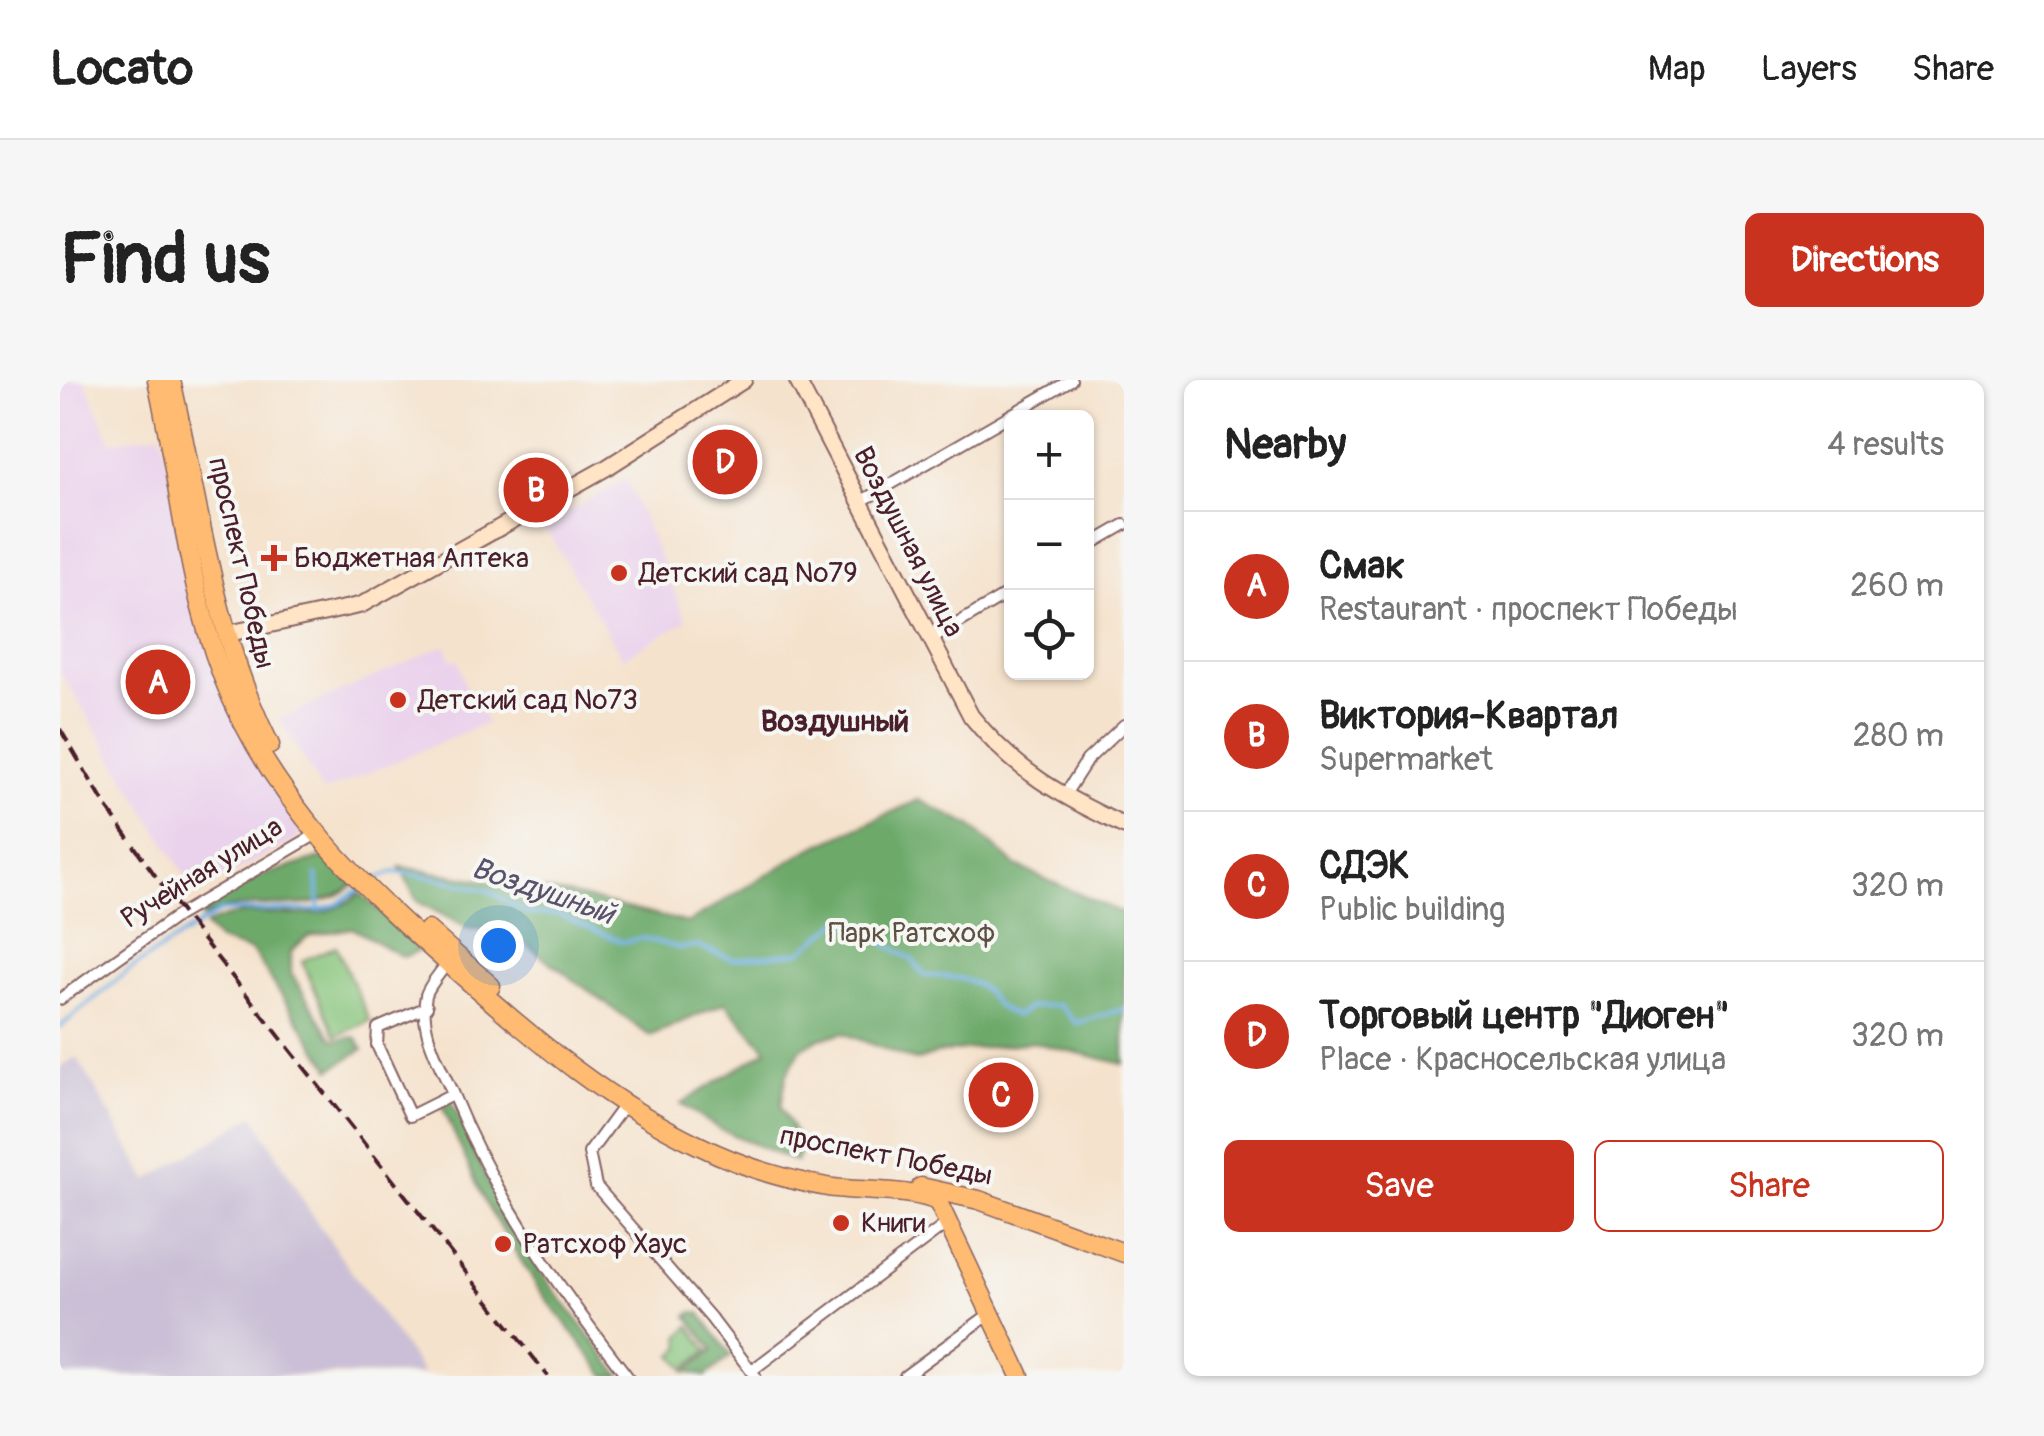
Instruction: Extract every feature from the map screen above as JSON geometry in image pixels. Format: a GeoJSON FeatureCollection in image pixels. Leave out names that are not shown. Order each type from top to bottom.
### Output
{"type":"FeatureCollection","features":[{"type":"Feature","properties":{"kind":"main road","name":"проспект Победы"},"geometry":{"type":"LineString","coordinates":[[158,380],[218,635],[242,718],[321,834],[367,883],[547,1051],[624,1104],[697,1145],[767,1173],[828,1187],[927,1198],[938,1202],[949,1222]]}},
{"type":"Feature","properties":{"kind":"main road","name":"проспект Победы"},"geometry":{"type":"LineString","coordinates":[[170,380],[218,635]]}},
{"type":"Feature","properties":{"kind":"main road"},"geometry":{"type":"LineString","coordinates":[[218,635],[362,605],[606,468],[744,380]]}},
{"type":"Feature","properties":{"kind":"main road","name":"Воздушная улица"},"geometry":{"type":"LineString","coordinates":[[797,380],[971,716],[1001,752],[1036,782],[1124,826]]}},
{"type":"Feature","properties":{"kind":"main road","name":"проспект Победы"},"geometry":{"type":"LineString","coordinates":[[451,958],[554,1042],[709,1139],[770,1163],[832,1177],[953,1192],[1084,1235],[1124,1254]]}},
{"type":"Feature","properties":{"kind":"main road"},"geometry":{"type":"LineString","coordinates":[[974,1198],[961,1205],[949,1222],[1020,1376]]}},
{"type":"Feature","properties":{"kind":"street"},"geometry":{"type":"LineString","coordinates":[[860,502],[1071,380]]}},
{"type":"Feature","properties":{"kind":"street"},"geometry":{"type":"LineString","coordinates":[[1094,542],[1124,525]]}},
{"type":"Feature","properties":{"kind":"street"},"geometry":{"type":"LineString","coordinates":[[929,640],[1004,596]]}},
{"type":"Feature","properties":{"kind":"street"},"geometry":{"type":"LineString","coordinates":[[1064,796],[1087,760],[1124,725]]}},
{"type":"Feature","properties":{"kind":"street","name":"Ручейная улица"},"geometry":{"type":"LineString","coordinates":[[60,999],[177,916],[321,834]]}},
{"type":"Feature","properties":{"kind":"street"},"geometry":{"type":"LineString","coordinates":[[451,958],[426,994],[426,1032],[452,1095],[505,1206],[549,1275],[627,1376]]}},
{"type":"Feature","properties":{"kind":"street"},"geometry":{"type":"LineString","coordinates":[[427,1007],[378,1028],[378,1045],[410,1116],[452,1095]]}},
{"type":"Feature","properties":{"kind":"street"},"geometry":{"type":"LineString","coordinates":[[624,1104],[588,1153],[596,1186],[711,1318],[753,1374],[949,1222]]}},
{"type":"Feature","properties":{"kind":"street"},"geometry":{"type":"LineString","coordinates":[[905,1376],[991,1313]]}},
{"type":"Feature","properties":{"kind":"shaded area"},"geometry":{"type":"Polygon","coordinates":[[[60,380],[85,380],[111,442],[161,433],[181,531],[260,767],[298,827],[298,838],[196,893],[60,671],[60,380]]]}},
{"type":"Feature","properties":{"kind":"shaded area","name":"Детский сад №79"},"geometry":{"type":"Polygon","coordinates":[[[626,479],[687,620],[623,658],[544,526],[626,479]]]}},
{"type":"Feature","properties":{"kind":"shaded area","name":"Детский сад №73"},"geometry":{"type":"Polygon","coordinates":[[[445,645],[452,660],[458,659],[464,682],[487,723],[323,792],[280,719],[445,645]]]}},
{"type":"Feature","properties":{"kind":"shaded area"},"geometry":{"type":"Polygon","coordinates":[[[77,1057],[148,1180],[254,1115],[311,1214],[424,1375],[60,1376],[60,1067],[77,1057]]]}},
{"type":"Feature","properties":{"kind":"green space","name":"Парк Ратсхоф"},"geometry":{"type":"Polygon","coordinates":[[[919,800],[971,826],[1016,866],[1124,914],[1124,1064],[1032,1042],[938,1053],[915,1061],[843,1033],[820,1038],[801,1049],[786,1076],[781,1107],[802,1147],[796,1162],[719,1129],[681,1104],[767,1050],[725,1003],[650,1036],[508,931],[467,928],[417,901],[400,867],[572,895],[688,923],[808,850],[919,800]]]}},
{"type":"Feature","properties":{"kind":"green space"},"geometry":{"type":"Polygon","coordinates":[[[325,857],[354,884],[337,896],[300,905],[241,906],[202,918],[199,912],[260,876],[325,857]]]}},
{"type":"Feature","properties":{"kind":"green space"},"geometry":{"type":"Polygon","coordinates":[[[360,893],[420,950],[403,957],[352,928],[308,936],[291,951],[291,973],[333,1040],[356,1037],[363,1049],[331,1069],[252,951],[218,941],[205,926],[223,917],[243,914],[322,912],[360,893]]]}},
{"type":"Feature","properties":{"kind":"green space"},"geometry":{"type":"Polygon","coordinates":[[[336,946],[370,1021],[336,1036],[302,961],[336,946]]]}},
{"type":"Feature","properties":{"kind":"green space"},"geometry":{"type":"Polygon","coordinates":[[[452,1102],[495,1198],[544,1277],[621,1376],[606,1376],[539,1289],[485,1203],[442,1106],[452,1102]]]}},
{"type":"Feature","properties":{"kind":"green space"},"geometry":{"type":"Polygon","coordinates":[[[700,1313],[731,1356],[706,1376],[685,1372],[713,1350],[688,1316],[700,1313]]]}},
{"type":"Feature","properties":{"kind":"green space"},"geometry":{"type":"Polygon","coordinates":[[[690,1326],[708,1351],[684,1369],[673,1355],[682,1347],[680,1337],[690,1326]]]}},
{"type":"Feature","properties":{"kind":"waterway","name":"Воздушный"},"geometry":{"type":"LineString","coordinates":[[368,882],[394,872],[432,877],[489,891],[528,914],[557,914],[623,942],[642,938],[680,948],[696,946],[733,959],[800,952],[840,921],[848,922],[913,960],[924,975],[973,983],[1016,1016],[1030,1007],[1059,1005],[1076,1023],[1124,1009]]}},
{"type":"Feature","properties":{"kind":"waterway"},"geometry":{"type":"LineString","coordinates":[[317,875],[319,910]]}},
{"type":"Feature","properties":{"kind":"waterway","name":"Воздушный"},"geometry":{"type":"LineString","coordinates":[[60,1027],[129,970],[220,911],[319,910],[338,904],[361,888]]}},
{"type":"Feature","properties":{"kind":"railway"},"geometry":{"type":"LineString","coordinates":[[60,729],[107,808],[182,913],[548,1376]]}},
{"type":"Feature","properties":{"kind":"place","name":"Торговый центр \"Диоген\""},"geometry":{"type":"Point","coordinates":[725,462]}},
{"type":"Feature","properties":{"kind":"place","name":"Виктория-Квартал"},"geometry":{"type":"Point","coordinates":[536,490]}},
{"type":"Feature","properties":{"kind":"place","name":"Бюджетная Аптека"},"geometry":{"type":"Point","coordinates":[274,558]}},
{"type":"Feature","properties":{"kind":"place","name":"Детский сад №79"},"geometry":{"type":"Point","coordinates":[619,573]}},
{"type":"Feature","properties":{"kind":"place","name":"Смак"},"geometry":{"type":"Point","coordinates":[158,682]}},
{"type":"Feature","properties":{"kind":"place","name":"Детский сад №73"},"geometry":{"type":"Point","coordinates":[398,700]}},
{"type":"Feature","properties":{"kind":"place","name":"СДЭК"},"geometry":{"type":"Point","coordinates":[1001,1095]}},
{"type":"Feature","properties":{"kind":"place","name":"Книги"},"geometry":{"type":"Point","coordinates":[841,1223]}},
{"type":"Feature","properties":{"kind":"place","name":"Ратсхоф Хаус"},"geometry":{"type":"Point","coordinates":[503,1244]}},
{"type":"Feature","properties":{"kind":"district","name":"Воздушный"},"geometry":{"type":"Point","coordinates":[835,721]}}]}
